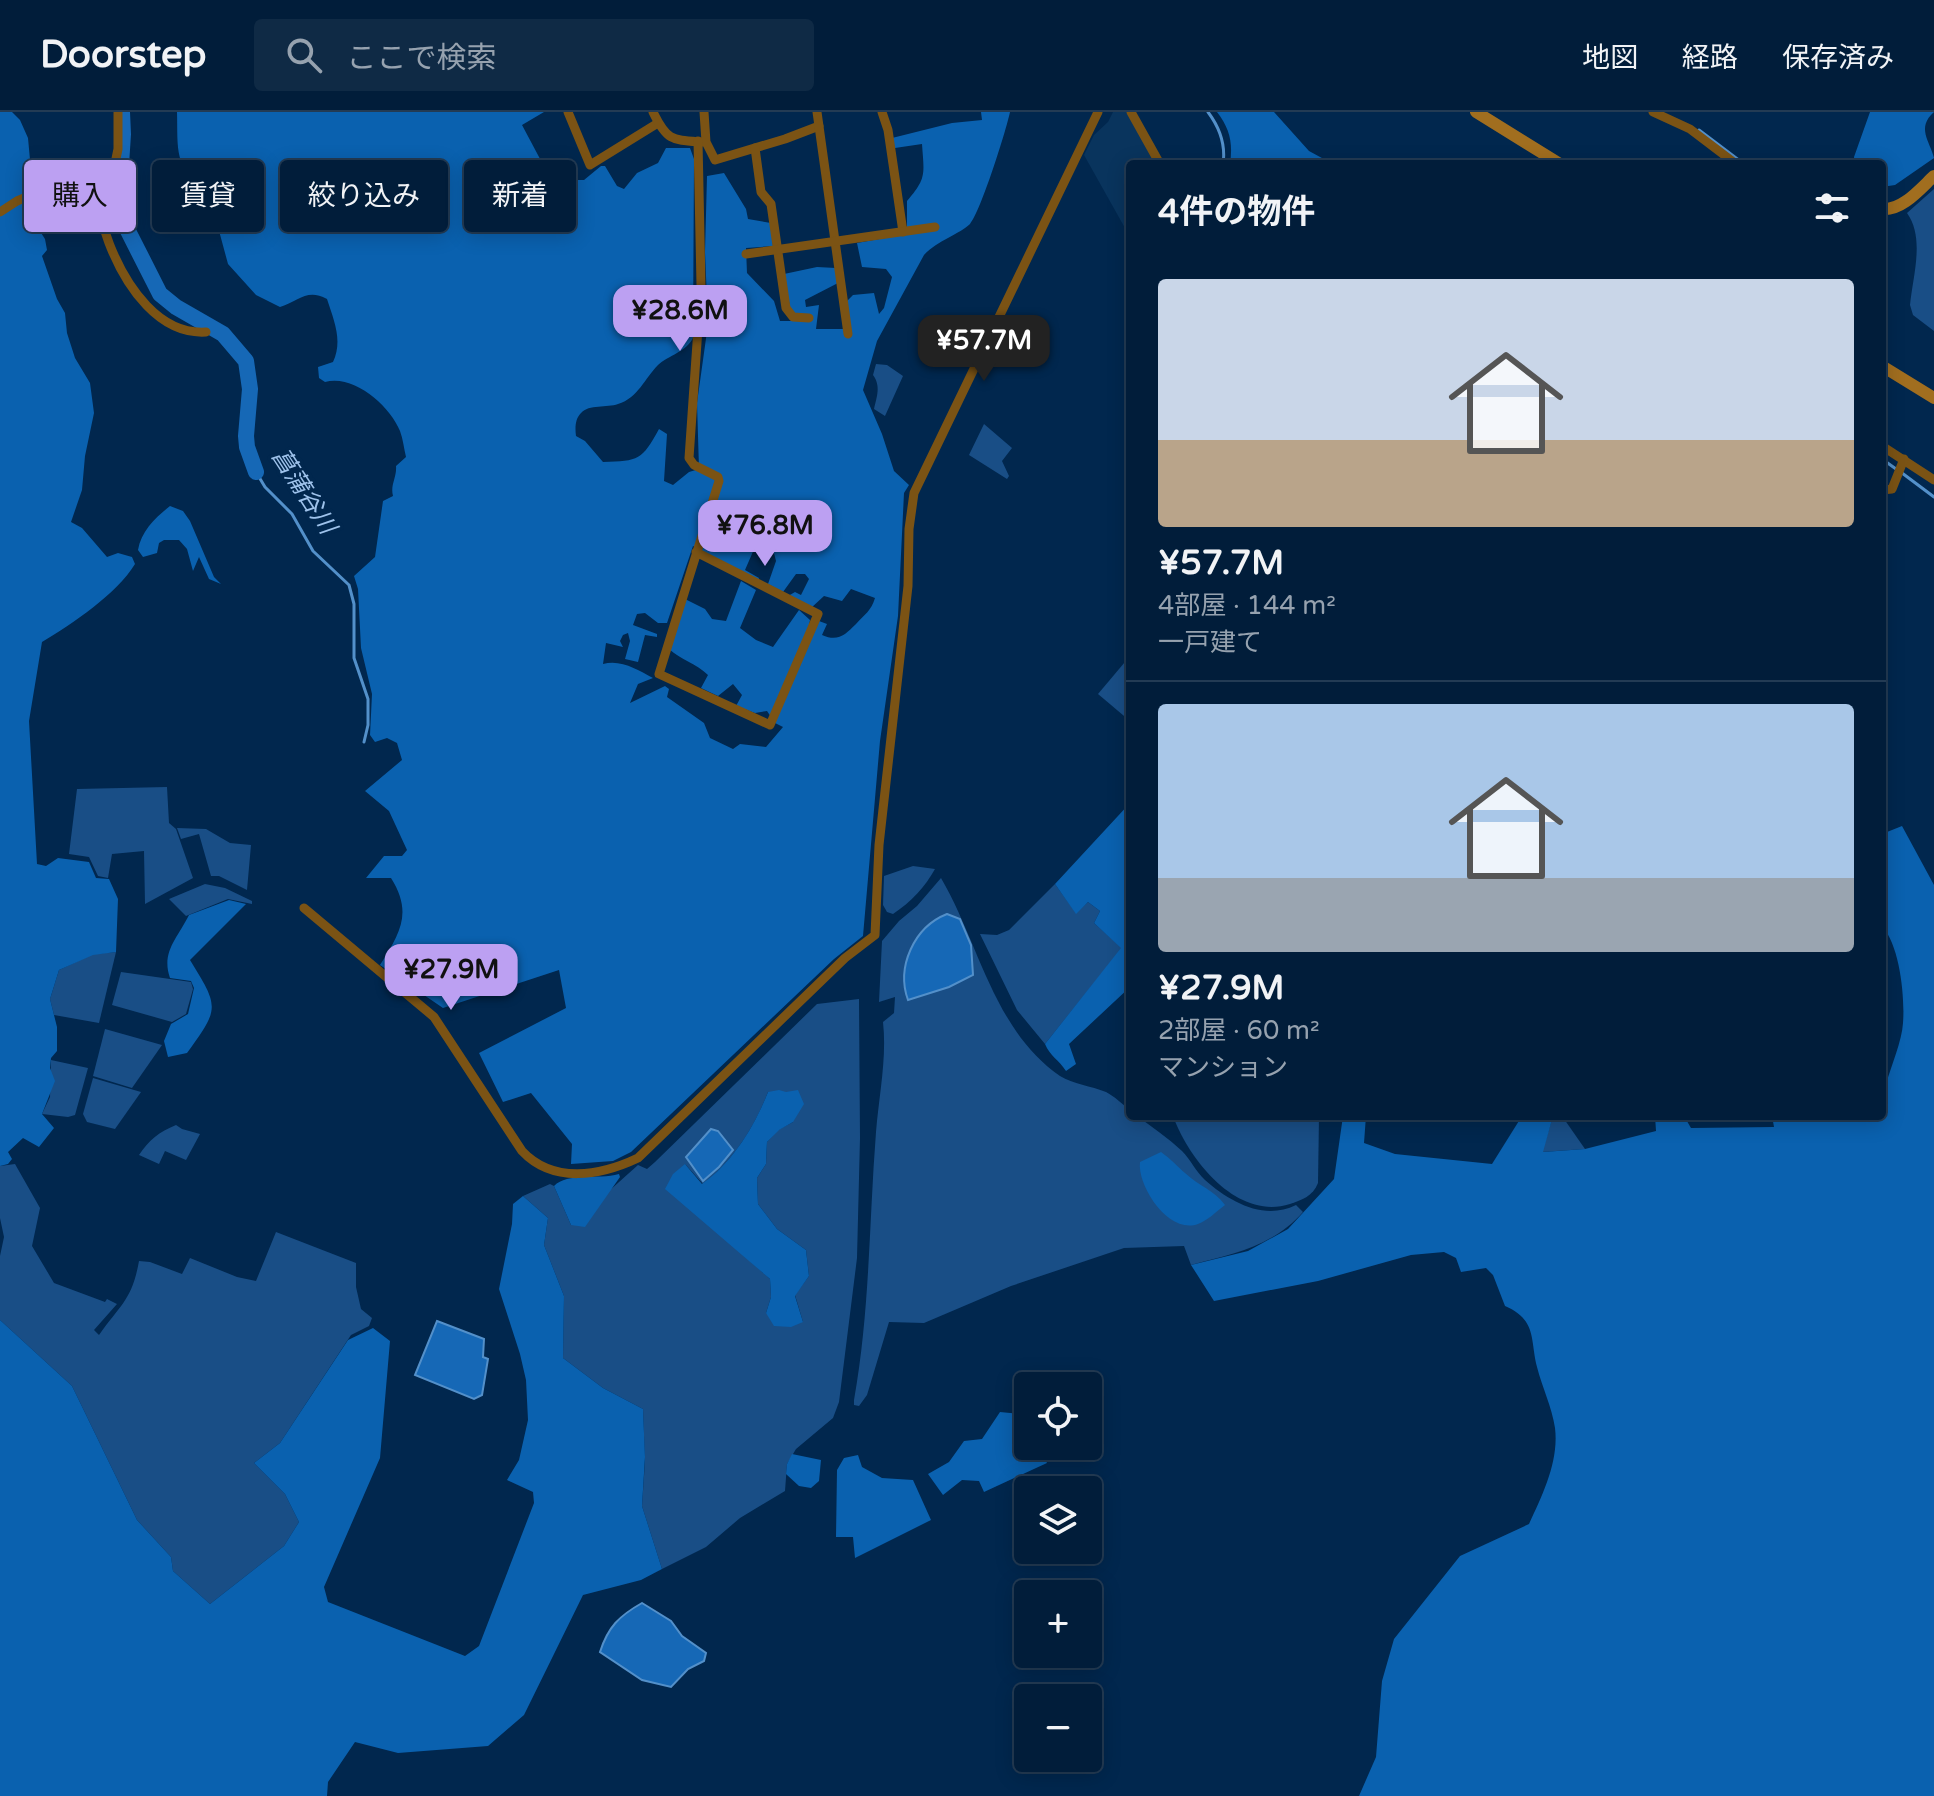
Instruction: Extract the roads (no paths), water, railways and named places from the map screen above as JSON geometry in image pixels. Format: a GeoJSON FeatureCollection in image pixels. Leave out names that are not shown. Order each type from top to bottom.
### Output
{"type":"FeatureCollection","features":[{"type":"Feature","properties":{"kind":"main road"},"geometry":{"type":"LineString","coordinates":[[1476,112],[1554,160]]}},
{"type":"Feature","properties":{"kind":"main road"},"geometry":{"type":"LineString","coordinates":[[1886,209],[1893,209],[1904,202],[1934,176]]}},
{"type":"Feature","properties":{"kind":"main road"},"geometry":{"type":"LineString","coordinates":[[1886,368],[1934,398]]}},
{"type":"Feature","properties":{"kind":"street"},"geometry":{"type":"LineString","coordinates":[[116,160],[118,112]]}},
{"type":"Feature","properties":{"kind":"street"},"geometry":{"type":"LineString","coordinates":[[568,112],[590,165],[658,123]]}},
{"type":"Feature","properties":{"kind":"street"},"geometry":{"type":"LineString","coordinates":[[653,112],[668,137],[702,142],[715,160]]}},
{"type":"Feature","properties":{"kind":"street"},"geometry":{"type":"LineString","coordinates":[[696,552],[818,614],[770,725],[659,674],[696,552],[719,481],[718,477],[694,465],[689,458],[701,285],[699,166],[704,112]]}},
{"type":"Feature","properties":{"kind":"street"},"geometry":{"type":"LineString","coordinates":[[817,112],[848,334]]}},
{"type":"Feature","properties":{"kind":"street"},"geometry":{"type":"LineString","coordinates":[[882,112],[888,130],[903,232]]}},
{"type":"Feature","properties":{"kind":"street"},"geometry":{"type":"LineString","coordinates":[[304,908],[434,1017],[522,1151],[542,1168],[566,1172],[609,1171],[638,1158],[845,958],[875,935],[877,870],[908,586],[909,529],[914,493],[1098,112]]}},
{"type":"Feature","properties":{"kind":"street"},"geometry":{"type":"LineString","coordinates":[[1131,112],[1158,160]]}},
{"type":"Feature","properties":{"kind":"street"},"geometry":{"type":"LineString","coordinates":[[1653,112],[1690,129],[1731,160]]}},
{"type":"Feature","properties":{"kind":"street"},"geometry":{"type":"LineString","coordinates":[[699,166],[819,126]]}},
{"type":"Feature","properties":{"kind":"street"},"geometry":{"type":"LineString","coordinates":[[755,148],[761,192],[771,204],[789,315],[809,318]]}},
{"type":"Feature","properties":{"kind":"street"},"geometry":{"type":"LineString","coordinates":[[0,212],[24,198]]}},
{"type":"Feature","properties":{"kind":"street"},"geometry":{"type":"LineString","coordinates":[[746,254],[935,227]]}},
{"type":"Feature","properties":{"kind":"street"},"geometry":{"type":"LineString","coordinates":[[105,232],[137,295],[157,315],[173,327],[191,333],[206,332]]}},
{"type":"Feature","properties":{"kind":"street"},"geometry":{"type":"LineString","coordinates":[[1886,449],[1934,480]]}},
{"type":"Feature","properties":{"kind":"street"},"geometry":{"type":"LineString","coordinates":[[1886,490],[1892,489],[1902,462]]}},
{"type":"Feature","properties":{"kind":"waterway","name":"菖蒲谷川"},"geometry":{"type":"LineString","coordinates":[[122,112],[119,196],[124,223],[160,294],[223,334],[246,361],[250,389],[246,436],[256,472]]}},
{"type":"Feature","properties":{"kind":"waterway"},"geometry":{"type":"LineString","coordinates":[[1208,112],[1221,136],[1223,160]]}},
{"type":"Feature","properties":{"kind":"waterway"},"geometry":{"type":"LineString","coordinates":[[1699,130],[1739,160]]}},
{"type":"Feature","properties":{"kind":"waterway"},"geometry":{"type":"LineString","coordinates":[[1886,462],[1896,469]]}},
{"type":"Feature","properties":{"kind":"waterway","name":"菖蒲谷川"},"geometry":{"type":"LineString","coordinates":[[256,472],[265,487],[292,514],[313,551],[349,585],[354,604],[354,658],[368,699],[368,725],[364,742]]}},
{"type":"Feature","properties":{"kind":"waterway"},"geometry":{"type":"LineString","coordinates":[[1902,473],[1934,497]]}}]}
